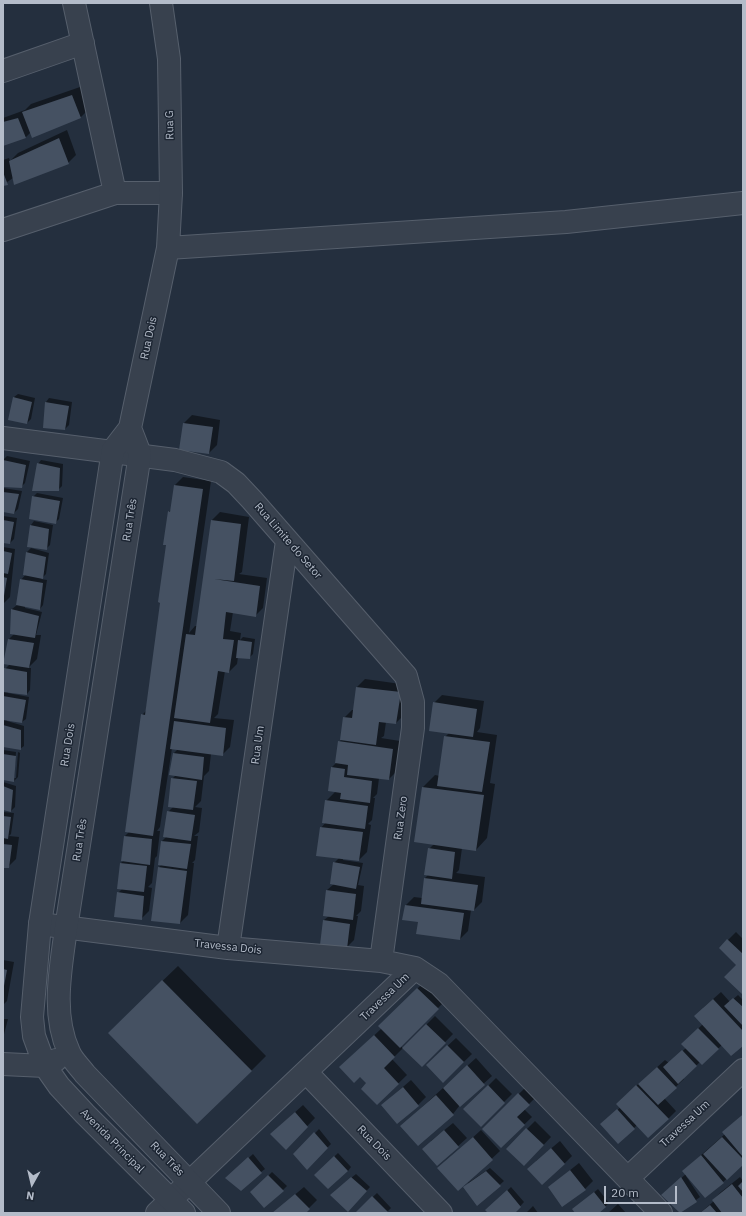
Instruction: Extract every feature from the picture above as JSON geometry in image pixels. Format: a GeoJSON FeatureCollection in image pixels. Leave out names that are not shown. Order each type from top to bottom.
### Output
{"type":"FeatureCollection","features":[{"type":"Feature","properties":{"kind":"street"},"geometry":{"type":"LineString","coordinates":[[74,3],[115,194]]}},
{"type":"Feature","properties":{"kind":"street","name":"Rua G"},"geometry":{"type":"LineString","coordinates":[[161,3],[169,59],[172,193],[168,248]]}},
{"type":"Feature","properties":{"kind":"street"},"geometry":{"type":"LineString","coordinates":[[3,72],[83,43]]}},
{"type":"Feature","properties":{"kind":"street"},"geometry":{"type":"LineString","coordinates":[[3,230],[115,194],[172,193]]}},
{"type":"Feature","properties":{"kind":"street"},"geometry":{"type":"LineString","coordinates":[[168,248],[566,222],[743,202]]}},
{"type":"Feature","properties":{"kind":"street","name":"Rua Dois"},"geometry":{"type":"LineString","coordinates":[[45,1066],[34,1036],[32,1016],[40,924],[113,450],[130,428],[168,248]]}},
{"type":"Feature","properties":{"kind":"street"},"geometry":{"type":"LineString","coordinates":[[130,428],[140,454]]}},
{"type":"Feature","properties":{"kind":"street"},"geometry":{"type":"LineString","coordinates":[[3,438],[113,450]]}},
{"type":"Feature","properties":{"kind":"street","name":"Rua Limite do Setor"},"geometry":{"type":"LineString","coordinates":[[113,450],[174,460],[221,472],[236,483],[406,676]]}},
{"type":"Feature","properties":{"kind":"street","name":"Rua Três"},"geometry":{"type":"LineString","coordinates":[[140,454],[66,928],[59,984],[59,1012],[62,1034],[69,1053],[90,1079],[189,1181]]}},
{"type":"Feature","properties":{"kind":"street","name":"Rua Um"},"geometry":{"type":"LineString","coordinates":[[228,948],[287,541]]}},
{"type":"Feature","properties":{"kind":"street","name":"Rua Zero"},"geometry":{"type":"LineString","coordinates":[[381,961],[413,728],[413,702],[406,676]]}},
{"type":"Feature","properties":{"kind":"street","name":"Travessa Dois"},"geometry":{"type":"LineString","coordinates":[[40,924],[228,948],[381,961],[415,968]]}},
{"type":"Feature","properties":{"kind":"street","name":"Travessa Um"},"geometry":{"type":"LineString","coordinates":[[171,1208],[189,1181],[307,1073],[415,968],[438,984],[661,1213]]}},
{"type":"Feature","properties":{"kind":"street"},"geometry":{"type":"LineString","coordinates":[[3,1064],[45,1066],[69,1053]]}},
{"type":"Feature","properties":{"kind":"street","name":"Avenida Principal"},"geometry":{"type":"LineString","coordinates":[[45,1066],[59,1086],[171,1208]]}},
{"type":"Feature","properties":{"kind":"street","name":"Travessa Um"},"geometry":{"type":"LineString","coordinates":[[628,1178],[743,1070]]}},
{"type":"Feature","properties":{"kind":"street","name":"Rua Dois"},"geometry":{"type":"LineString","coordinates":[[307,1073],[441,1213]]}},
{"type":"Feature","properties":{"kind":"street"},"geometry":{"type":"LineString","coordinates":[[189,1181],[219,1213]]}},
{"type":"Feature","properties":{"kind":"building"},"geometry":{"type":"Polygon","coordinates":[[[72,95],[81,118],[32,138],[22,112],[72,95]]]}},
{"type":"Feature","properties":{"kind":"building"},"geometry":{"type":"Polygon","coordinates":[[[18,118],[26,138],[3,146],[3,122],[18,118]]]}},
{"type":"Feature","properties":{"kind":"building"},"geometry":{"type":"Polygon","coordinates":[[[59,138],[69,164],[14,185],[9,161],[59,138]]]}},
{"type":"Feature","properties":{"kind":"building"},"geometry":{"type":"Polygon","coordinates":[[[3,172],[8,185],[3,186],[3,172]]]}},
{"type":"Feature","properties":{"kind":"building"},"geometry":{"type":"Polygon","coordinates":[[[13,397],[32,402],[27,424],[8,420],[13,397]]]}},
{"type":"Feature","properties":{"kind":"building"},"geometry":{"type":"Polygon","coordinates":[[[45,402],[69,406],[65,430],[43,428],[45,402]]]}},
{"type":"Feature","properties":{"kind":"building"},"geometry":{"type":"Polygon","coordinates":[[[183,423],[213,427],[209,454],[179,450],[183,423]]]}},
{"type":"Feature","properties":{"kind":"building"},"geometry":{"type":"Polygon","coordinates":[[[3,460],[26,465],[22,488],[3,487],[3,460]]]}},
{"type":"Feature","properties":{"kind":"building"},"geometry":{"type":"Polygon","coordinates":[[[37,463],[60,468],[59,491],[32,491],[37,463]]]}},
{"type":"Feature","properties":{"kind":"building"},"geometry":{"type":"Polygon","coordinates":[[[174,485],[203,489],[153,836],[125,832],[141,714],[145,715],[160,603],[158,602],[166,545],[163,545],[168,511],[170,512],[174,485]]]}},
{"type":"Feature","properties":{"kind":"building"},"geometry":{"type":"Polygon","coordinates":[[[3,492],[19,494],[14,514],[3,512],[3,492]]]}},
{"type":"Feature","properties":{"kind":"building"},"geometry":{"type":"Polygon","coordinates":[[[32,496],[60,501],[56,524],[29,519],[32,496]]]}},
{"type":"Feature","properties":{"kind":"building"},"geometry":{"type":"Polygon","coordinates":[[[3,520],[14,522],[10,544],[3,543],[3,520]]]}},
{"type":"Feature","properties":{"kind":"building"},"geometry":{"type":"Polygon","coordinates":[[[211,520],[241,524],[234,581],[214,579],[260,586],[256,617],[226,612],[223,639],[234,640],[229,673],[218,671],[210,723],[174,718],[186,634],[195,635],[211,520]]]}},
{"type":"Feature","properties":{"kind":"building"},"geometry":{"type":"Polygon","coordinates":[[[30,525],[49,529],[47,550],[27,547],[30,525]]]}},
{"type":"Feature","properties":{"kind":"building"},"geometry":{"type":"Polygon","coordinates":[[[3,551],[12,553],[8,574],[3,573],[3,551]]]}},
{"type":"Feature","properties":{"kind":"building"},"geometry":{"type":"Polygon","coordinates":[[[26,552],[46,557],[43,579],[23,575],[26,552]]]}},
{"type":"Feature","properties":{"kind":"building"},"geometry":{"type":"Polygon","coordinates":[[[3,577],[7,578],[4,596],[3,596],[3,577]]]}},
{"type":"Feature","properties":{"kind":"building"},"geometry":{"type":"Polygon","coordinates":[[[20,579],[43,583],[40,610],[16,605],[20,579]]]}},
{"type":"Feature","properties":{"kind":"building"},"geometry":{"type":"Polygon","coordinates":[[[11,609],[39,616],[35,638],[10,634],[11,609]]]}},
{"type":"Feature","properties":{"kind":"building"},"geometry":{"type":"Polygon","coordinates":[[[8,639],[34,643],[29,668],[3,664],[8,639]]]}},
{"type":"Feature","properties":{"kind":"building"},"geometry":{"type":"Polygon","coordinates":[[[238,640],[252,642],[250,659],[236,658],[238,640]]]}},
{"type":"Feature","properties":{"kind":"building"},"geometry":{"type":"Polygon","coordinates":[[[4,668],[27,672],[27,695],[3,692],[4,668]]]}},
{"type":"Feature","properties":{"kind":"building"},"geometry":{"type":"Polygon","coordinates":[[[356,687],[401,692],[396,724],[379,722],[376,745],[340,740],[343,717],[352,718],[356,687]]]}},
{"type":"Feature","properties":{"kind":"building"},"geometry":{"type":"Polygon","coordinates":[[[3,696],[26,700],[22,723],[3,720],[3,696]]]}},
{"type":"Feature","properties":{"kind":"building"},"geometry":{"type":"Polygon","coordinates":[[[433,702],[477,709],[473,737],[429,731],[433,702]]]}},
{"type":"Feature","properties":{"kind":"building"},"geometry":{"type":"Polygon","coordinates":[[[174,721],[226,728],[223,756],[170,749],[174,721]]]}},
{"type":"Feature","properties":{"kind":"building"},"geometry":{"type":"Polygon","coordinates":[[[3,725],[21,730],[21,750],[3,747],[3,725]]]}},
{"type":"Feature","properties":{"kind":"building"},"geometry":{"type":"Polygon","coordinates":[[[444,736],[490,742],[482,792],[437,786],[444,736]]]}},
{"type":"Feature","properties":{"kind":"building"},"geometry":{"type":"Polygon","coordinates":[[[338,741],[393,749],[389,780],[347,775],[348,765],[335,763],[338,741]]]}},
{"type":"Feature","properties":{"kind":"building"},"geometry":{"type":"Polygon","coordinates":[[[173,753],[204,757],[202,780],[169,775],[173,753]]]}},
{"type":"Feature","properties":{"kind":"building"},"geometry":{"type":"Polygon","coordinates":[[[3,754],[16,756],[14,782],[3,780],[3,754]]]}},
{"type":"Feature","properties":{"kind":"building"},"geometry":{"type":"Polygon","coordinates":[[[331,767],[345,769],[344,777],[372,781],[370,803],[340,799],[341,793],[328,791],[331,767]]]}},
{"type":"Feature","properties":{"kind":"building"},"geometry":{"type":"Polygon","coordinates":[[[171,778],[197,781],[193,810],[168,807],[171,778]]]}},
{"type":"Feature","properties":{"kind":"building"},"geometry":{"type":"Polygon","coordinates":[[[3,786],[13,790],[11,812],[3,810],[3,786]]]}},
{"type":"Feature","properties":{"kind":"building"},"geometry":{"type":"Polygon","coordinates":[[[422,787],[484,795],[476,851],[414,842],[422,787]]]}},
{"type":"Feature","properties":{"kind":"building"},"geometry":{"type":"Polygon","coordinates":[[[325,800],[368,806],[365,829],[322,823],[325,800]]]}},
{"type":"Feature","properties":{"kind":"building"},"geometry":{"type":"Polygon","coordinates":[[[167,811],[195,815],[191,841],[163,837],[167,811]]]}},
{"type":"Feature","properties":{"kind":"building"},"geometry":{"type":"Polygon","coordinates":[[[3,816],[11,817],[8,839],[3,838],[3,816]]]}},
{"type":"Feature","properties":{"kind":"building"},"geometry":{"type":"Polygon","coordinates":[[[320,827],[363,832],[359,861],[316,856],[320,827]]]}},
{"type":"Feature","properties":{"kind":"building"},"geometry":{"type":"Polygon","coordinates":[[[124,836],[152,839],[150,865],[121,861],[124,836]]]}},
{"type":"Feature","properties":{"kind":"building"},"geometry":{"type":"Polygon","coordinates":[[[161,841],[191,844],[187,869],[158,865],[161,841]]]}},
{"type":"Feature","properties":{"kind":"building"},"geometry":{"type":"Polygon","coordinates":[[[3,844],[12,845],[9,868],[3,868],[3,844]]]}},
{"type":"Feature","properties":{"kind":"building"},"geometry":{"type":"Polygon","coordinates":[[[428,848],[455,852],[452,879],[424,875],[428,848]]]}},
{"type":"Feature","properties":{"kind":"building"},"geometry":{"type":"Polygon","coordinates":[[[333,862],[360,867],[356,889],[330,884],[333,862]]]}},
{"type":"Feature","properties":{"kind":"building"},"geometry":{"type":"Polygon","coordinates":[[[120,863],[147,866],[144,892],[117,889],[120,863]]]}},
{"type":"Feature","properties":{"kind":"building"},"geometry":{"type":"Polygon","coordinates":[[[158,867],[187,871],[180,924],[151,921],[158,867]]]}},
{"type":"Feature","properties":{"kind":"building"},"geometry":{"type":"Polygon","coordinates":[[[424,878],[478,885],[474,911],[421,904],[424,878]]]}},
{"type":"Feature","properties":{"kind":"building"},"geometry":{"type":"Polygon","coordinates":[[[326,890],[356,894],[353,920],[323,916],[326,890]]]}},
{"type":"Feature","properties":{"kind":"building"},"geometry":{"type":"Polygon","coordinates":[[[117,892],[144,896],[142,920],[114,917],[117,892]]]}},
{"type":"Feature","properties":{"kind":"building"},"geometry":{"type":"Polygon","coordinates":[[[405,905],[464,913],[460,940],[416,934],[418,922],[402,920],[405,905]]]}},
{"type":"Feature","properties":{"kind":"building"},"geometry":{"type":"Polygon","coordinates":[[[323,920],[350,924],[347,949],[320,945],[323,920]]]}},
{"type":"Feature","properties":{"kind":"building"},"geometry":{"type":"Polygon","coordinates":[[[727,939],[743,954],[743,995],[724,977],[736,965],[719,948],[727,939]]]}},
{"type":"Feature","properties":{"kind":"building"},"geometry":{"type":"Polygon","coordinates":[[[3,969],[7,970],[4,986],[3,986],[3,969]]]}},
{"type":"Feature","properties":{"kind":"building"},"geometry":{"type":"Polygon","coordinates":[[[162,980],[252,1071],[197,1124],[108,1033],[162,980]]]}},
{"type":"Feature","properties":{"kind":"building"},"geometry":{"type":"Polygon","coordinates":[[[417,988],[439,1009],[400,1048],[378,1026],[417,988]]]}},
{"type":"Feature","properties":{"kind":"building"},"geometry":{"type":"Polygon","coordinates":[[[733,998],[743,1007],[743,1026],[724,1006],[733,998]]]}},
{"type":"Feature","properties":{"kind":"building"},"geometry":{"type":"Polygon","coordinates":[[[713,999],[743,1031],[743,1046],[731,1056],[694,1016],[713,999]]]}},
{"type":"Feature","properties":{"kind":"building"},"geometry":{"type":"Polygon","coordinates":[[[426,1024],[446,1043],[422,1067],[402,1048],[426,1024]]]}},
{"type":"Feature","properties":{"kind":"building"},"geometry":{"type":"Polygon","coordinates":[[[698,1028],[719,1049],[702,1065],[681,1044],[698,1028]]]}},
{"type":"Feature","properties":{"kind":"building"},"geometry":{"type":"Polygon","coordinates":[[[374,1035],[395,1057],[384,1068],[399,1084],[377,1105],[361,1089],[366,1083],[360,1077],[354,1083],[339,1067],[374,1035]]]}},
{"type":"Feature","properties":{"kind":"building"},"geometry":{"type":"Polygon","coordinates":[[[447,1045],[464,1062],[443,1083],[426,1065],[447,1045]]]}},
{"type":"Feature","properties":{"kind":"building"},"geometry":{"type":"Polygon","coordinates":[[[682,1050],[697,1066],[678,1084],[663,1067],[682,1050]]]}},
{"type":"Feature","properties":{"kind":"building"},"geometry":{"type":"Polygon","coordinates":[[[467,1065],[485,1085],[460,1107],[443,1088],[467,1065]]]}},
{"type":"Feature","properties":{"kind":"building"},"geometry":{"type":"Polygon","coordinates":[[[657,1067],[677,1088],[658,1105],[638,1084],[657,1067]]]}},
{"type":"Feature","properties":{"kind":"building"},"geometry":{"type":"Polygon","coordinates":[[[488,1085],[505,1103],[481,1127],[463,1109],[488,1085]]]}},
{"type":"Feature","properties":{"kind":"building"},"geometry":{"type":"Polygon","coordinates":[[[636,1085],[669,1119],[648,1138],[616,1104],[636,1085]]]}},
{"type":"Feature","properties":{"kind":"building"},"geometry":{"type":"Polygon","coordinates":[[[403,1087],[419,1106],[397,1124],[381,1105],[403,1087]]]}},
{"type":"Feature","properties":{"kind":"building"},"geometry":{"type":"Polygon","coordinates":[[[518,1093],[530,1105],[517,1117],[525,1125],[501,1148],[482,1129],[518,1093]]]}},
{"type":"Feature","properties":{"kind":"building"},"geometry":{"type":"Polygon","coordinates":[[[436,1095],[454,1115],[418,1146],[400,1126],[436,1095]]]}},
{"type":"Feature","properties":{"kind":"building"},"geometry":{"type":"Polygon","coordinates":[[[617,1109],[635,1129],[618,1144],[600,1124],[617,1109]]]}},
{"type":"Feature","properties":{"kind":"building"},"geometry":{"type":"Polygon","coordinates":[[[295,1112],[308,1127],[286,1150],[270,1134],[295,1112]]]}},
{"type":"Feature","properties":{"kind":"building"},"geometry":{"type":"Polygon","coordinates":[[[742,1115],[743,1116],[743,1157],[722,1132],[742,1115]]]}},
{"type":"Feature","properties":{"kind":"building"},"geometry":{"type":"Polygon","coordinates":[[[526,1128],[544,1145],[524,1166],[506,1149],[526,1128]]]}},
{"type":"Feature","properties":{"kind":"building"},"geometry":{"type":"Polygon","coordinates":[[[444,1130],[459,1147],[437,1166],[422,1149],[444,1130]]]}},
{"type":"Feature","properties":{"kind":"building"},"geometry":{"type":"Polygon","coordinates":[[[314,1132],[328,1148],[307,1170],[293,1154],[314,1132]]]}},
{"type":"Feature","properties":{"kind":"building"},"geometry":{"type":"Polygon","coordinates":[[[473,1137],[493,1160],[458,1191],[437,1168],[473,1137]]]}},
{"type":"Feature","properties":{"kind":"building"},"geometry":{"type":"Polygon","coordinates":[[[722,1137],[743,1159],[743,1165],[727,1180],[703,1154],[722,1137]]]}},
{"type":"Feature","properties":{"kind":"building"},"geometry":{"type":"Polygon","coordinates":[[[551,1148],[565,1164],[542,1185],[527,1169],[551,1148]]]}},
{"type":"Feature","properties":{"kind":"building"},"geometry":{"type":"Polygon","coordinates":[[[701,1155],[724,1183],[705,1198],[682,1171],[701,1155]]]}},
{"type":"Feature","properties":{"kind":"building"},"geometry":{"type":"Polygon","coordinates":[[[334,1156],[348,1171],[328,1189],[314,1175],[334,1156]]]}},
{"type":"Feature","properties":{"kind":"building"},"geometry":{"type":"Polygon","coordinates":[[[248,1157],[262,1173],[241,1191],[225,1178],[248,1157]]]}},
{"type":"Feature","properties":{"kind":"building"},"geometry":{"type":"Polygon","coordinates":[[[570,1170],[586,1190],[562,1207],[548,1187],[570,1170]]]}},
{"type":"Feature","properties":{"kind":"building"},"geometry":{"type":"Polygon","coordinates":[[[486,1171],[501,1186],[477,1206],[463,1187],[486,1171]]]}},
{"type":"Feature","properties":{"kind":"building"},"geometry":{"type":"Polygon","coordinates":[[[268,1175],[284,1191],[264,1208],[250,1192],[268,1175]]]}},
{"type":"Feature","properties":{"kind":"building"},"geometry":{"type":"Polygon","coordinates":[[[351,1177],[367,1191],[348,1212],[330,1195],[351,1177]]]}},
{"type":"Feature","properties":{"kind":"building"},"geometry":{"type":"Polygon","coordinates":[[[681,1177],[697,1202],[680,1213],[661,1195],[681,1177]]]}},
{"type":"Feature","properties":{"kind":"building"},"geometry":{"type":"Polygon","coordinates":[[[743,1181],[743,1192],[738,1186],[743,1181]]]}},
{"type":"Feature","properties":{"kind":"building"},"geometry":{"type":"Polygon","coordinates":[[[732,1184],[743,1198],[743,1213],[722,1213],[712,1200],[732,1184]]]}},
{"type":"Feature","properties":{"kind":"building"},"geometry":{"type":"Polygon","coordinates":[[[507,1190],[521,1207],[515,1213],[488,1213],[485,1210],[507,1190]]]}},
{"type":"Feature","properties":{"kind":"building"},"geometry":{"type":"Polygon","coordinates":[[[594,1192],[606,1207],[599,1213],[575,1213],[572,1209],[594,1192]]]}},
{"type":"Feature","properties":{"kind":"building"},"geometry":{"type":"Polygon","coordinates":[[[295,1194],[310,1209],[306,1213],[272,1213],[295,1194]]]}},
{"type":"Feature","properties":{"kind":"building"},"geometry":{"type":"Polygon","coordinates":[[[372,1196],[388,1212],[355,1213],[372,1196]]]}},
{"type":"Feature","properties":{"kind":"building"},"geometry":{"type":"Polygon","coordinates":[[[710,1205],[717,1213],[700,1213],[710,1205]]]}}]}
